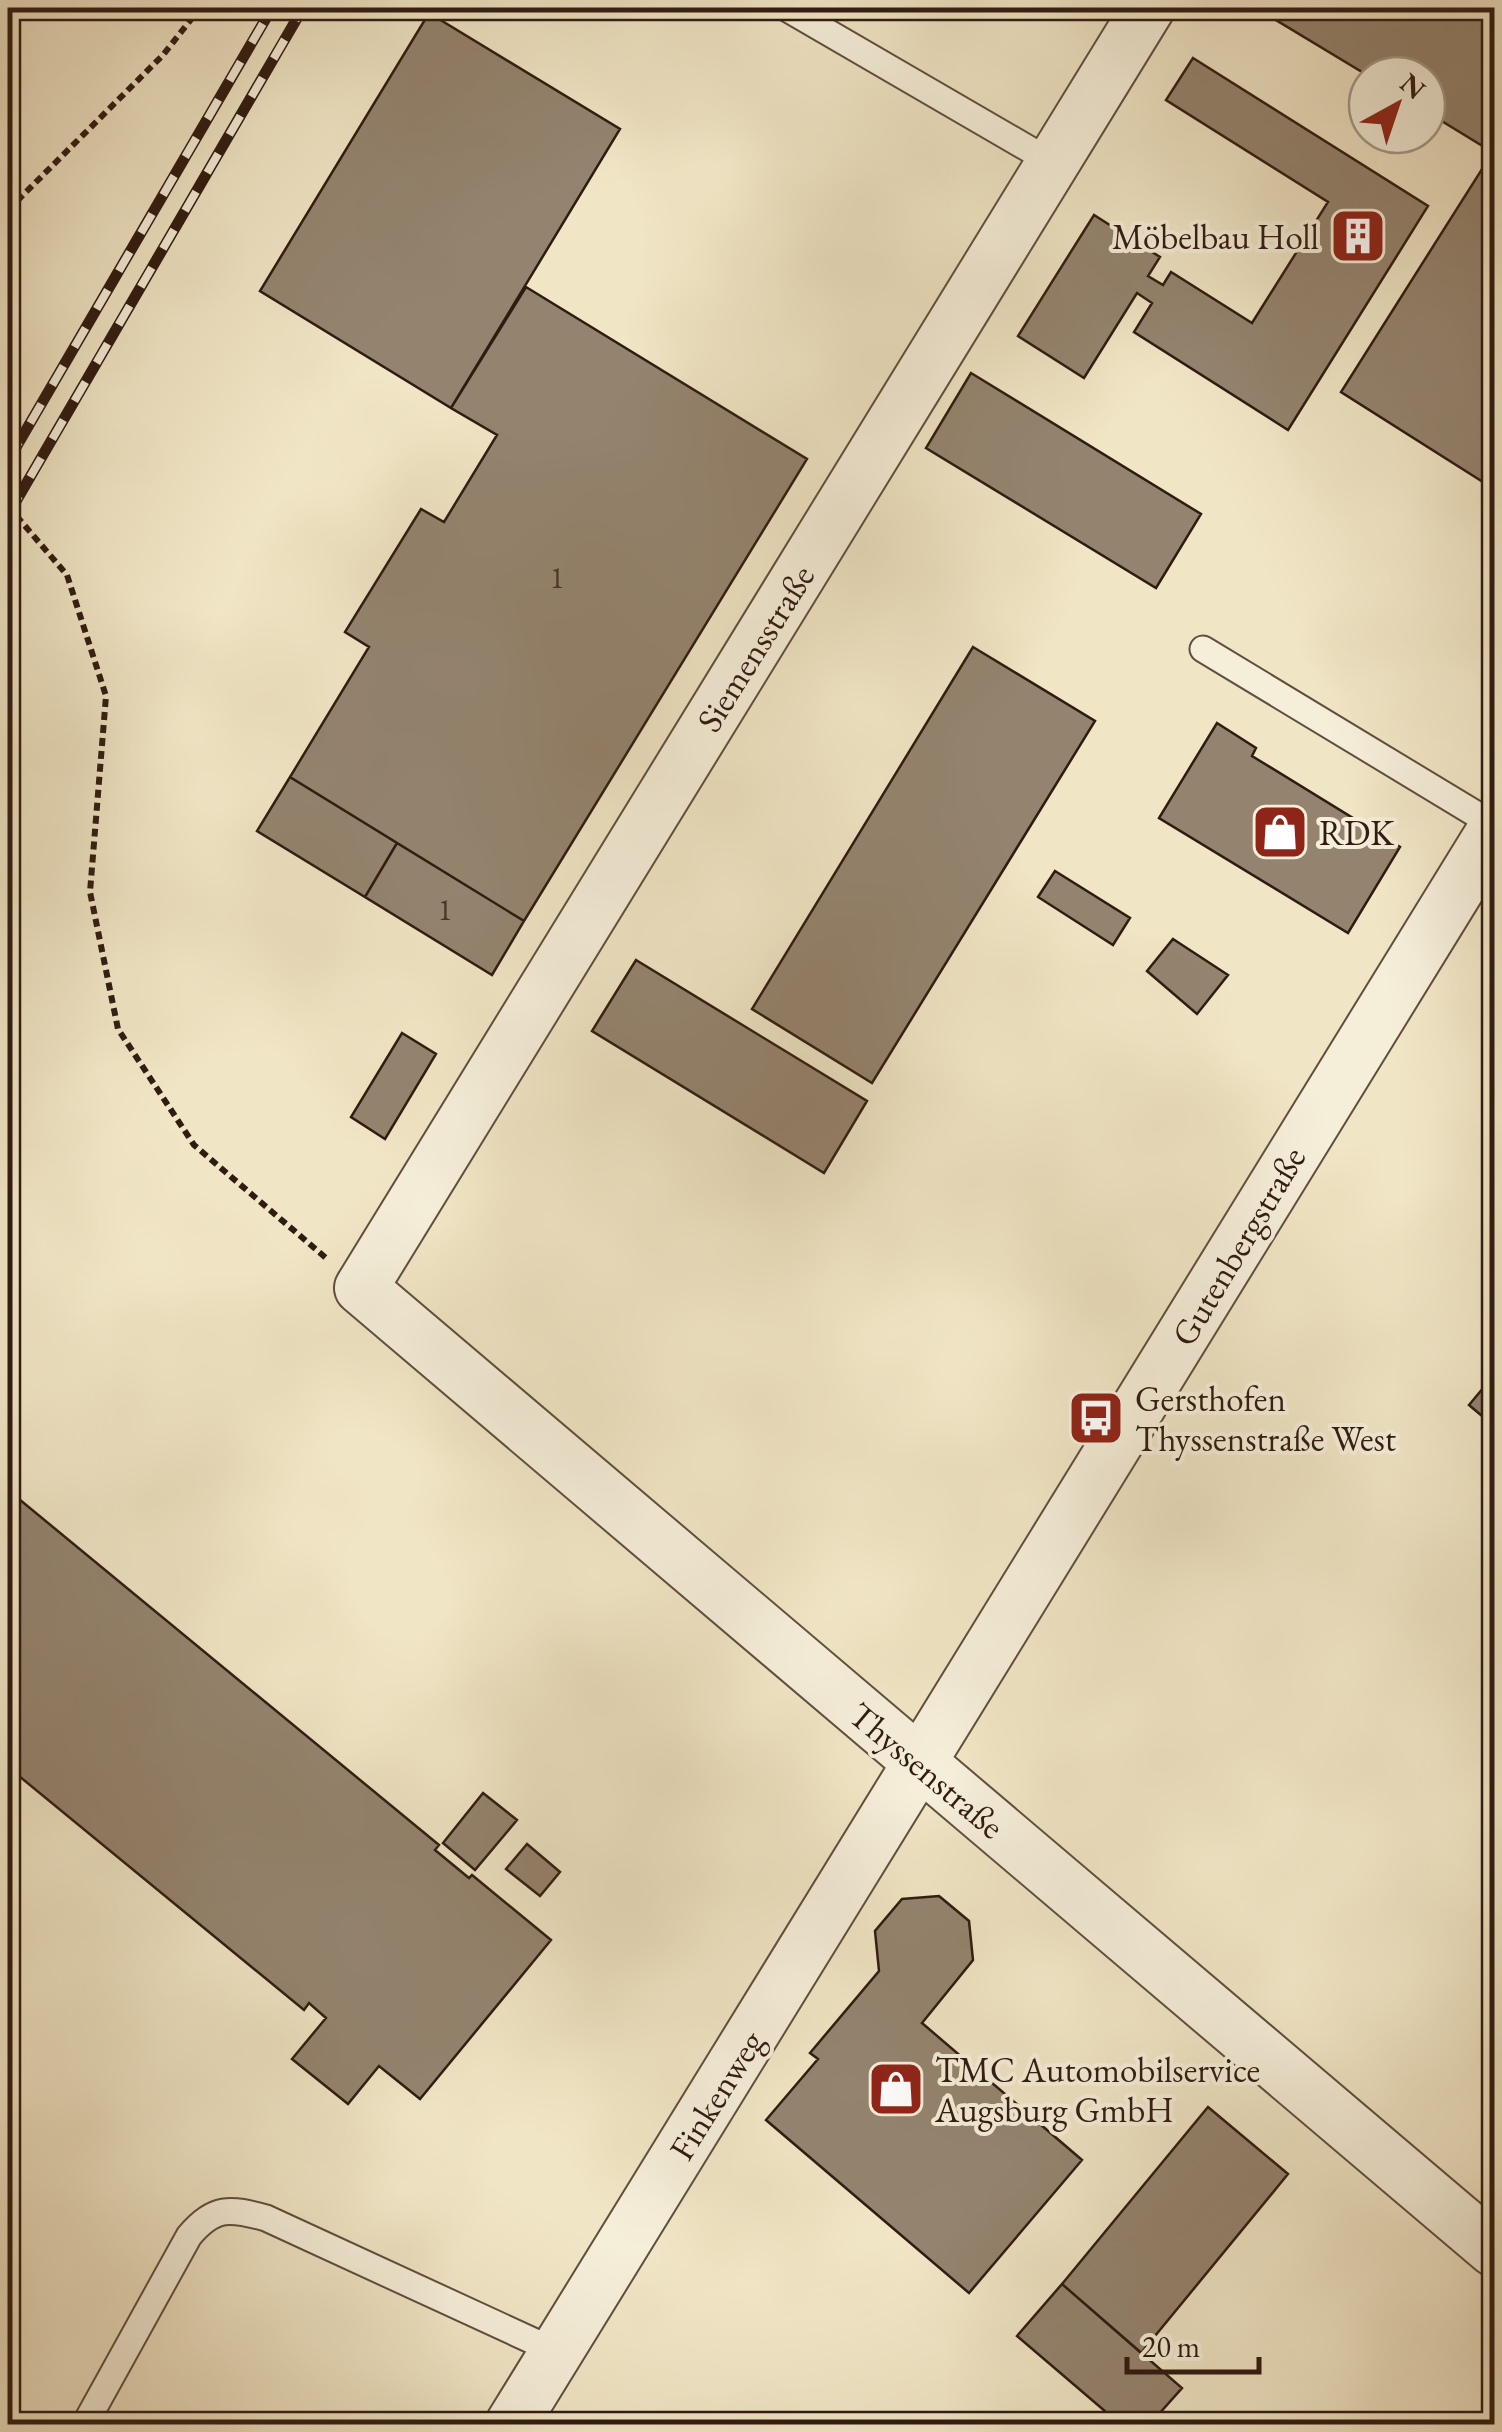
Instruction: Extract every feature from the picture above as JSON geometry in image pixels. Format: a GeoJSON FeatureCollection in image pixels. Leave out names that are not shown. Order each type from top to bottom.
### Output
{"type":"FeatureCollection","features":[{"type":"Feature","properties":{"kind":"street","name":"Siemensstraße"},"geometry":{"type":"LineString","coordinates":[[362,1288],[1148,8]]}},
{"type":"Feature","properties":{"kind":"street","name":"Gutenbergstraße"},"geometry":{"type":"LineString","coordinates":[[920,1764],[1494,827]]}},
{"type":"Feature","properties":{"kind":"street","name":"Thyssenstraße"},"geometry":{"type":"LineString","coordinates":[[362,1288],[1494,2250]]}},
{"type":"Feature","properties":{"kind":"street","name":"Finkenweg"},"geometry":{"type":"LineString","coordinates":[[512,2424],[557,2352],[625,2269],[920,1764]]}},
{"type":"Feature","properties":{"kind":"lane"},"geometry":{"type":"LineString","coordinates":[[786,8],[1053,163]]}},
{"type":"Feature","properties":{"kind":"lane"},"geometry":{"type":"LineString","coordinates":[[1203,649],[1494,827]]}},
{"type":"Feature","properties":{"kind":"lane"},"geometry":{"type":"LineString","coordinates":[[85,2424],[189,2236],[204,2218],[223,2211],[266,2218],[557,2352]]}},
{"type":"Feature","properties":{"kind":"path"},"geometry":{"type":"LineString","coordinates":[[8,210],[164,55],[200,8]]}},
{"type":"Feature","properties":{"kind":"path"},"geometry":{"type":"LineString","coordinates":[[8,506],[68,576],[106,696],[90,892],[118,1029],[194,1144],[362,1288]]}},
{"type":"Feature","properties":{"kind":"building"},"geometry":{"type":"Polygon","coordinates":[[[1256,8],[1494,8],[1494,153],[1447,124],[1447,55],[1347,55],[1347,63],[1256,8]]]}},
{"type":"Feature","properties":{"kind":"building"},"geometry":{"type":"Polygon","coordinates":[[[429,13],[620,129],[451,408],[260,291],[429,13]]]}},
{"type":"Feature","properties":{"kind":"building","name":"Möbelbau Holl"},"geometry":{"type":"Polygon","coordinates":[[[1193,58],[1428,206],[1288,430],[1134,332],[1152,303],[1137,293],[1084,378],[1018,336],[1094,215],[1160,257],[1148,276],[1163,285],[1171,272],[1252,323],[1328,202],[1166,100],[1193,58]]]}},
{"type":"Feature","properties":{"kind":"building"},"geometry":{"type":"Polygon","coordinates":[[[1489,158],[1494,162],[1494,489],[1341,392],[1489,158]]]}},
{"type":"Feature","properties":{"kind":"building"},"geometry":{"type":"Polygon","coordinates":[[[526,287],[807,459],[524,921],[290,777],[369,647],[345,632],[421,509],[444,522],[497,435],[451,408],[526,287]]]}},
{"type":"Feature","properties":{"kind":"building"},"geometry":{"type":"Polygon","coordinates":[[[971,373],[1201,514],[1156,588],[926,448],[971,373]]]}},
{"type":"Feature","properties":{"kind":"building"},"geometry":{"type":"Polygon","coordinates":[[[973,647],[1095,721],[872,1083],[752,1009],[973,647]]]}},
{"type":"Feature","properties":{"kind":"building","name":"RDK"},"geometry":{"type":"Polygon","coordinates":[[[1217,723],[1256,748],[1252,756],[1400,847],[1348,933],[1159,818],[1217,723]]]}},
{"type":"Feature","properties":{"kind":"building"},"geometry":{"type":"Polygon","coordinates":[[[290,777],[397,843],[365,897],[257,831],[290,777]]]}},
{"type":"Feature","properties":{"kind":"building"},"geometry":{"type":"Polygon","coordinates":[[[397,843],[524,921],[492,975],[365,897],[397,843]]]}},
{"type":"Feature","properties":{"kind":"building"},"geometry":{"type":"Polygon","coordinates":[[[1055,871],[1130,918],[1113,945],[1038,897],[1055,871]]]}},
{"type":"Feature","properties":{"kind":"building"},"geometry":{"type":"Polygon","coordinates":[[[1173,939],[1228,975],[1197,1014],[1147,971],[1173,939]]]}},
{"type":"Feature","properties":{"kind":"building"},"geometry":{"type":"Polygon","coordinates":[[[636,960],[867,1101],[824,1173],[592,1031],[636,960]]]}},
{"type":"Feature","properties":{"kind":"building"},"geometry":{"type":"Polygon","coordinates":[[[402,1033],[436,1054],[385,1139],[351,1117],[402,1033]]]}},
{"type":"Feature","properties":{"kind":"building"},"geometry":{"type":"Polygon","coordinates":[[[1494,1375],[1494,1426],[1469,1405],[1494,1375]]]}},
{"type":"Feature","properties":{"kind":"building"},"geometry":{"type":"Polygon","coordinates":[[[8,1490],[439,1845],[435,1850],[551,1940],[420,2099],[379,2066],[348,2104],[292,2059],[326,2018],[309,2003],[304,2010],[8,1767],[8,1490]]]}},
{"type":"Feature","properties":{"kind":"building"},"geometry":{"type":"Polygon","coordinates":[[[483,1793],[517,1820],[475,1870],[443,1843],[483,1793]]]}},
{"type":"Feature","properties":{"kind":"building"},"geometry":{"type":"Polygon","coordinates":[[[527,1844],[560,1872],[540,1896],[506,1869],[527,1844]]]}},
{"type":"Feature","properties":{"kind":"building","name":"TMC Automobilservice Augsburg GmbH"},"geometry":{"type":"Polygon","coordinates":[[[939,1896],[969,1921],[973,1960],[922,2023],[1082,2160],[969,2293],[766,2120],[818,2059],[810,2053],[879,1971],[875,1931],[902,1899],[939,1896]]]}},
{"type":"Feature","properties":{"kind":"building"},"geometry":{"type":"Polygon","coordinates":[[[1208,2107],[1288,2174],[1141,2353],[1062,2284],[1208,2107]]]}},
{"type":"Feature","properties":{"kind":"building"},"geometry":{"type":"Polygon","coordinates":[[[1062,2284],[1182,2388],[1150,2424],[1120,2424],[1017,2336],[1062,2284]]]}},
{"type":"Feature","properties":{"kind":"railway"},"geometry":{"type":"LineString","coordinates":[[8,461],[272,8]]}},
{"type":"Feature","properties":{"kind":"railway"},"geometry":{"type":"LineString","coordinates":[[8,515],[303,8]]}},
{"type":"Feature","properties":{"kind":"place","name":"Möbelbau Holl"},"geometry":{"type":"Point","coordinates":[1358,236]}},
{"type":"Feature","properties":{"kind":"place","name":"RDK"},"geometry":{"type":"Point","coordinates":[1280,832]}},
{"type":"Feature","properties":{"kind":"place","name":"Gersthofen Thyssenstraße West"},"geometry":{"type":"Point","coordinates":[1096,1418]}},
{"type":"Feature","properties":{"kind":"place","name":"TMC Automobilservice Augsburg GmbH"},"geometry":{"type":"Point","coordinates":[896,2089]}}]}
